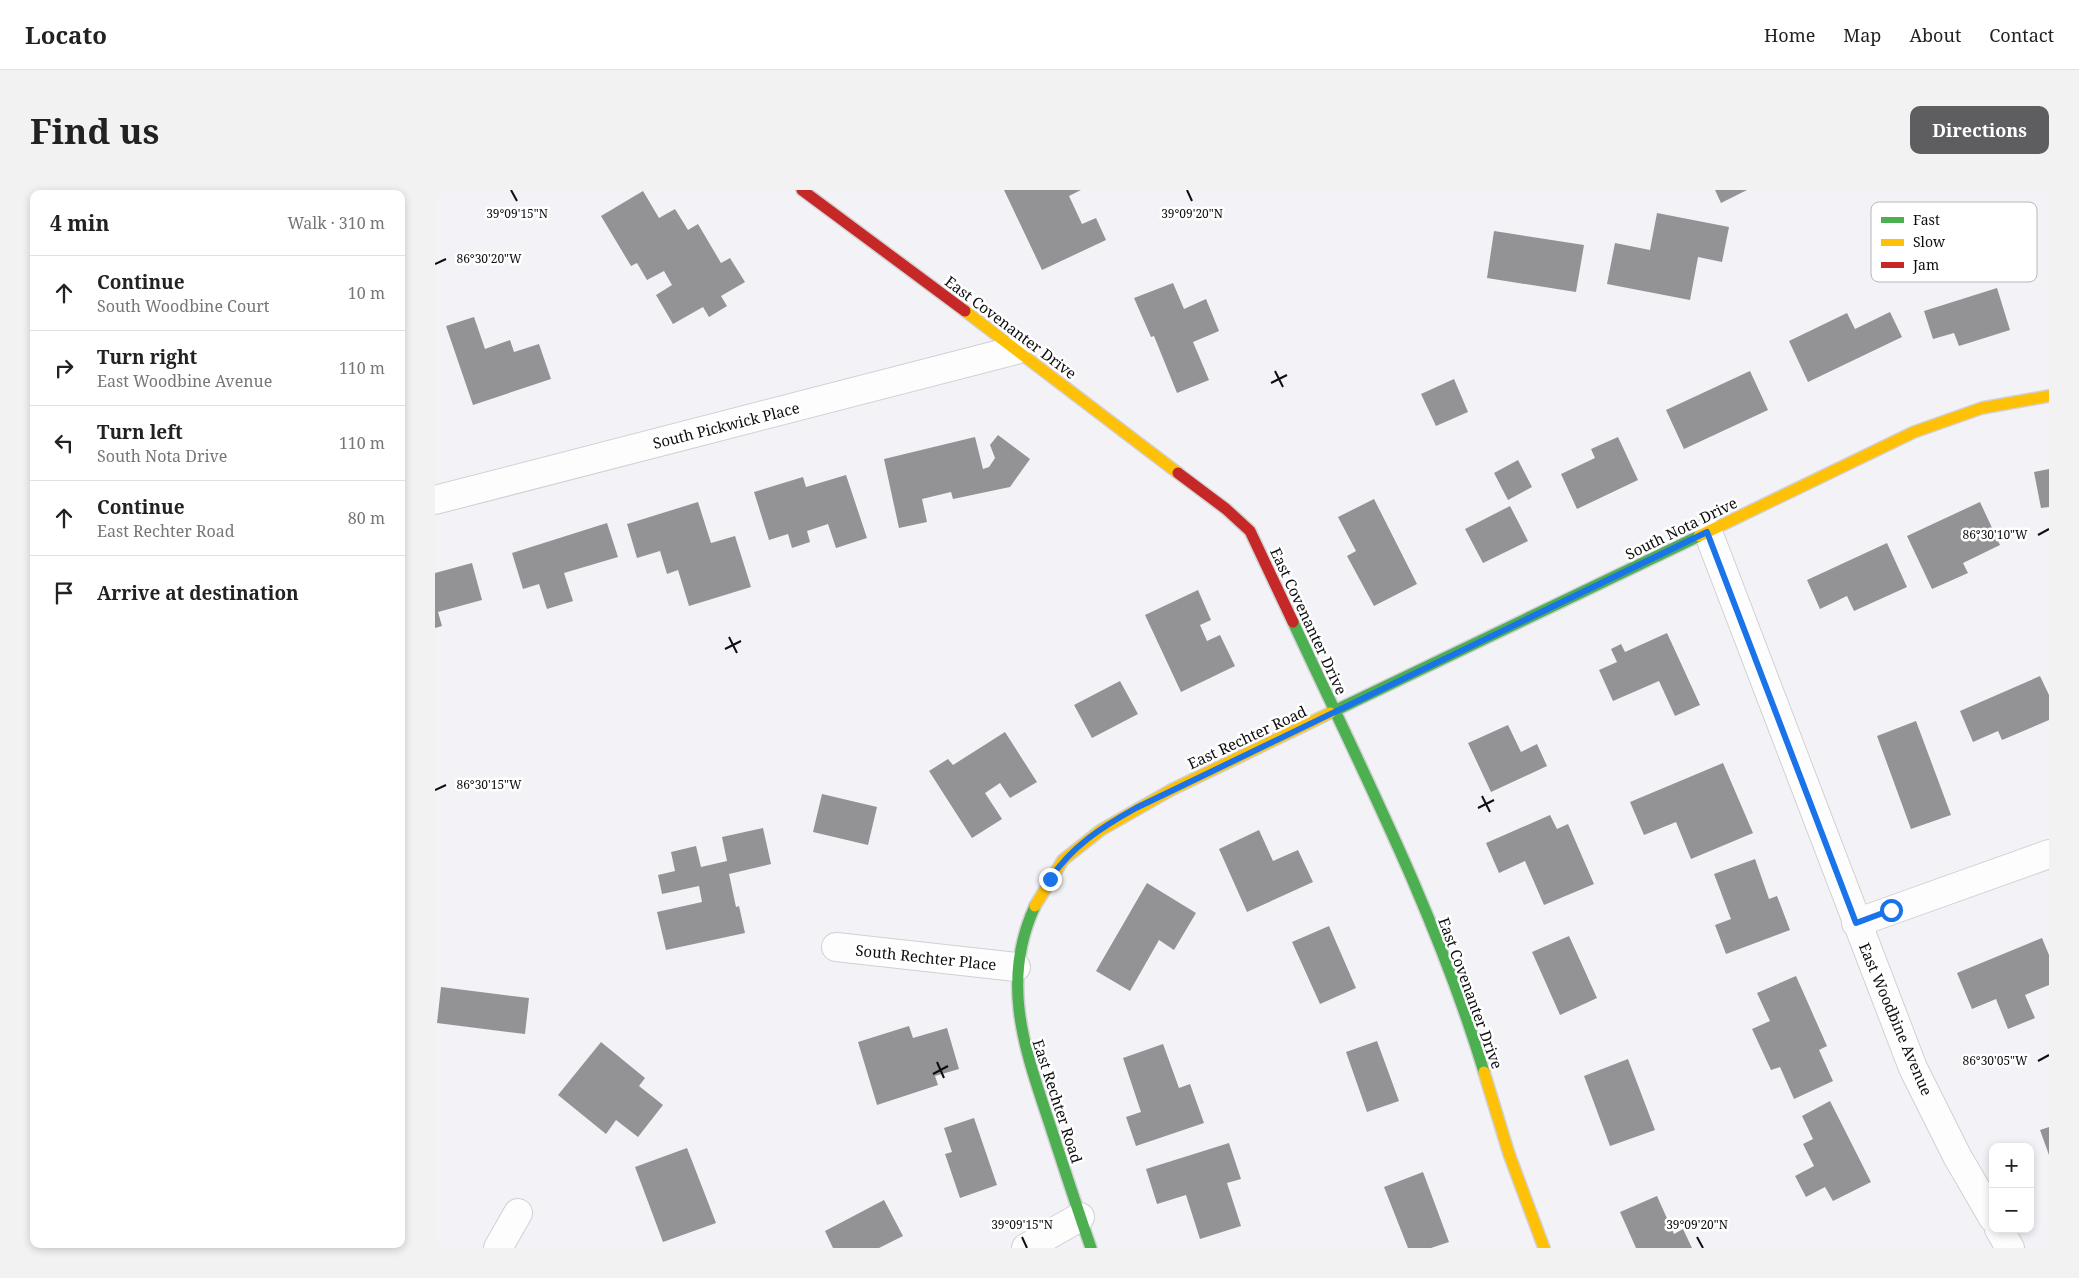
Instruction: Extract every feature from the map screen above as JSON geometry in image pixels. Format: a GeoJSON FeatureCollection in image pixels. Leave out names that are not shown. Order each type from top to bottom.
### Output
{"type":"FeatureCollection","features":[{"type":"Feature","properties":{"kind":"street","name":"East Covenanter Drive"},"geometry":{"type":"LineString","coordinates":[[802,190],[1226,509],[1251,531],[1418,890],[1472,1031],[1509,1154],[1544,1248]]}},
{"type":"Feature","properties":{"kind":"street","name":"South Pickwick Place"},"geometry":{"type":"LineString","coordinates":[[435,500],[1016,350]]}},
{"type":"Feature","properties":{"kind":"street","name":"South Nota Drive"},"geometry":{"type":"LineString","coordinates":[[1335,712],[1913,432],[1982,408],[2049,396]]}},
{"type":"Feature","properties":{"kind":"street","name":"East Woodbine Avenue"},"geometry":{"type":"LineString","coordinates":[[1707,532],[1913,1068],[1957,1156],[1989,1211]]}},
{"type":"Feature","properties":{"kind":"street","name":"East Rechter Road"},"geometry":{"type":"LineString","coordinates":[[1091,1248],[1022,1043],[1017,1008],[1016,967],[1028,923],[1050,879],[1061,862],[1093,833],[1144,803],[1335,712]]}},
{"type":"Feature","properties":{"kind":"street"},"geometry":{"type":"LineString","coordinates":[[1856,923],[2049,854]]}},
{"type":"Feature","properties":{"kind":"street","name":"South Rechter Place"},"geometry":{"type":"LineString","coordinates":[[835,947],[1016,967]]}},
{"type":"Feature","properties":{"kind":"street"},"geometry":{"type":"LineString","coordinates":[[499,1248],[519,1213]]}},
{"type":"Feature","properties":{"kind":"street"},"geometry":{"type":"LineString","coordinates":[[1026,1248],[1080,1217]]}},
{"type":"Feature","properties":{"kind":"street"},"geometry":{"type":"LineString","coordinates":[[2001,1233],[2010,1248]]}},
{"type":"Feature","properties":{"kind":"building"},"geometry":{"type":"Polygon","coordinates":[[[1004,190],[1081,190],[1069,196],[1082,224],[1096,218],[1106,240],[1042,270],[1004,190]]]}},
{"type":"Feature","properties":{"kind":"building"},"geometry":{"type":"Polygon","coordinates":[[[1715,190],[1747,190],[1721,203],[1715,190]]]}},
{"type":"Feature","properties":{"kind":"building"},"geometry":{"type":"Polygon","coordinates":[[[643,191],[659,218],[675,209],[688,230],[698,224],[721,263],[730,258],[745,282],[721,296],[727,306],[709,317],[703,307],[673,324],[656,295],[672,285],[664,271],[647,280],[637,263],[631,266],[601,216],[643,191]]]}},
{"type":"Feature","properties":{"kind":"building"},"geometry":{"type":"Polygon","coordinates":[[[1657,213],[1729,227],[1722,262],[1698,257],[1690,300],[1607,284],[1615,243],[1650,250],[1657,213]]]}},
{"type":"Feature","properties":{"kind":"building"},"geometry":{"type":"Polygon","coordinates":[[[1494,231],[1584,245],[1576,292],[1487,278],[1494,231]]]}},
{"type":"Feature","properties":{"kind":"building"},"geometry":{"type":"Polygon","coordinates":[[[1173,283],[1184,309],[1206,299],[1219,331],[1193,342],[1209,380],[1177,393],[1154,336],[1151,337],[1134,298],[1173,283]]]}},
{"type":"Feature","properties":{"kind":"building"},"geometry":{"type":"Polygon","coordinates":[[[1997,288],[2010,330],[1959,346],[1954,333],[1933,339],[1924,311],[1997,288]]]}},
{"type":"Feature","properties":{"kind":"building"},"geometry":{"type":"Polygon","coordinates":[[[1890,312],[1902,337],[1808,382],[1789,341],[1847,313],[1855,329],[1890,312]]]}},
{"type":"Feature","properties":{"kind":"building"},"geometry":{"type":"Polygon","coordinates":[[[474,317],[485,349],[510,340],[514,352],[539,344],[551,379],[473,405],[446,326],[474,317]]]}},
{"type":"Feature","properties":{"kind":"building"},"geometry":{"type":"Polygon","coordinates":[[[1750,371],[1768,410],[1684,449],[1666,410],[1750,371]]]}},
{"type":"Feature","properties":{"kind":"building"},"geometry":{"type":"Polygon","coordinates":[[[1454,379],[1468,412],[1436,426],[1421,394],[1454,379]]]}},
{"type":"Feature","properties":{"kind":"building"},"geometry":{"type":"Polygon","coordinates":[[[998,435],[1030,459],[1010,487],[953,499],[951,492],[922,499],[927,522],[899,528],[884,459],[975,437],[983,469],[989,467],[995,458],[990,445],[998,435]]]}},
{"type":"Feature","properties":{"kind":"building"},"geometry":{"type":"Polygon","coordinates":[[[1618,437],[1638,480],[1577,509],[1561,474],[1595,458],[1591,449],[1618,437]]]}},
{"type":"Feature","properties":{"kind":"building"},"geometry":{"type":"Polygon","coordinates":[[[1518,460],[1532,487],[1508,500],[1494,473],[1518,460]]]}},
{"type":"Feature","properties":{"kind":"building"},"geometry":{"type":"Polygon","coordinates":[[[2049,469],[2049,507],[2041,508],[2034,472],[2049,469]]]}},
{"type":"Feature","properties":{"kind":"building"},"geometry":{"type":"Polygon","coordinates":[[[846,475],[867,538],[836,548],[828,524],[807,531],[810,542],[792,548],[788,534],[769,540],[754,492],[803,477],[806,487],[846,475]]]}},
{"type":"Feature","properties":{"kind":"building"},"geometry":{"type":"Polygon","coordinates":[[[1374,499],[1417,584],[1374,606],[1347,556],[1356,551],[1338,517],[1374,499]]]}},
{"type":"Feature","properties":{"kind":"building"},"geometry":{"type":"Polygon","coordinates":[[[698,502],[711,543],[735,536],[751,587],[689,606],[678,570],[667,574],[660,551],[637,558],[627,524],[698,502]]]}},
{"type":"Feature","properties":{"kind":"building"},"geometry":{"type":"Polygon","coordinates":[[[1980,502],[2000,545],[1963,563],[1968,573],[1932,589],[1907,536],[1980,502]]]}},
{"type":"Feature","properties":{"kind":"building"},"geometry":{"type":"Polygon","coordinates":[[[1510,506],[1528,541],[1483,563],[1465,529],[1510,506]]]}},
{"type":"Feature","properties":{"kind":"building"},"geometry":{"type":"Polygon","coordinates":[[[607,523],[618,557],[564,573],[573,601],[547,609],[539,584],[523,589],[512,553],[607,523]]]}},
{"type":"Feature","properties":{"kind":"building"},"geometry":{"type":"Polygon","coordinates":[[[1887,543],[1907,587],[1854,611],[1847,596],[1820,609],[1807,580],[1887,543]]]}},
{"type":"Feature","properties":{"kind":"building"},"geometry":{"type":"Polygon","coordinates":[[[472,563],[482,600],[438,612],[442,626],[435,628],[435,573],[472,563]]]}},
{"type":"Feature","properties":{"kind":"building"},"geometry":{"type":"Polygon","coordinates":[[[1198,590],[1211,620],[1200,625],[1207,641],[1220,635],[1235,666],[1181,692],[1145,615],[1198,590]]]}},
{"type":"Feature","properties":{"kind":"building"},"geometry":{"type":"Polygon","coordinates":[[[1667,633],[1700,705],[1675,716],[1659,681],[1613,701],[1599,670],[1617,662],[1611,649],[1621,644],[1625,652],[1667,633]]]}},
{"type":"Feature","properties":{"kind":"building"},"geometry":{"type":"Polygon","coordinates":[[[2040,676],[2049,695],[2049,720],[2002,740],[1998,731],[1973,742],[1960,711],[2040,676]]]}},
{"type":"Feature","properties":{"kind":"building"},"geometry":{"type":"Polygon","coordinates":[[[1120,681],[1138,714],[1092,738],[1074,705],[1120,681]]]}},
{"type":"Feature","properties":{"kind":"building"},"geometry":{"type":"Polygon","coordinates":[[[1916,721],[1951,815],[1911,829],[1877,736],[1916,721]]]}},
{"type":"Feature","properties":{"kind":"building"},"geometry":{"type":"Polygon","coordinates":[[[1508,725],[1521,752],[1537,744],[1547,766],[1491,792],[1468,743],[1508,725]]]}},
{"type":"Feature","properties":{"kind":"building"},"geometry":{"type":"Polygon","coordinates":[[[1005,732],[1037,782],[1010,798],[1000,783],[985,793],[1002,819],[972,838],[929,771],[948,759],[953,765],[1005,732]]]}},
{"type":"Feature","properties":{"kind":"building"},"geometry":{"type":"Polygon","coordinates":[[[1723,763],[1753,833],[1691,859],[1676,822],[1644,835],[1630,802],[1723,763]]]}},
{"type":"Feature","properties":{"kind":"building"},"geometry":{"type":"Polygon","coordinates":[[[822,794],[877,807],[868,845],[813,832],[822,794]]]}},
{"type":"Feature","properties":{"kind":"building"},"geometry":{"type":"Polygon","coordinates":[[[1550,815],[1557,829],[1568,824],[1594,884],[1544,905],[1525,861],[1499,873],[1486,843],[1550,815]]]}},
{"type":"Feature","properties":{"kind":"building"},"geometry":{"type":"Polygon","coordinates":[[[763,828],[771,864],[729,874],[736,907],[739,906],[745,933],[666,950],[657,912],[702,902],[699,886],[662,894],[658,875],[675,871],[671,852],[696,846],[701,867],[727,861],[722,837],[763,828]]]}},
{"type":"Feature","properties":{"kind":"building"},"geometry":{"type":"Polygon","coordinates":[[[1259,830],[1273,861],[1298,850],[1313,882],[1247,912],[1219,849],[1259,830]]]}},
{"type":"Feature","properties":{"kind":"building"},"geometry":{"type":"Polygon","coordinates":[[[1755,859],[1769,899],[1777,896],[1790,930],[1726,954],[1715,925],[1731,919],[1714,874],[1755,859]]]}},
{"type":"Feature","properties":{"kind":"building"},"geometry":{"type":"Polygon","coordinates":[[[1147,883],[1196,913],[1174,950],[1159,940],[1130,991],[1096,971],[1147,883]]]}},
{"type":"Feature","properties":{"kind":"building"},"geometry":{"type":"Polygon","coordinates":[[[1329,926],[1356,988],[1320,1004],[1292,942],[1329,926]]]}},
{"type":"Feature","properties":{"kind":"building"},"geometry":{"type":"Polygon","coordinates":[[[1569,936],[1597,998],[1560,1015],[1532,952],[1569,936]]]}},
{"type":"Feature","properties":{"kind":"building"},"geometry":{"type":"Polygon","coordinates":[[[2042,938],[2049,955],[2049,985],[2025,995],[2035,1018],[2008,1029],[1996,999],[1972,1009],[1957,973],[2042,938]]]}},
{"type":"Feature","properties":{"kind":"building"},"geometry":{"type":"Polygon","coordinates":[[[1796,976],[1827,1046],[1819,1050],[1833,1081],[1794,1099],[1780,1067],[1771,1070],[1752,1029],[1770,1021],[1757,993],[1796,976]]]}},
{"type":"Feature","properties":{"kind":"building"},"geometry":{"type":"Polygon","coordinates":[[[441,987],[529,998],[525,1034],[437,1023],[441,987]]]}},
{"type":"Feature","properties":{"kind":"building"},"geometry":{"type":"Polygon","coordinates":[[[909,1026],[913,1038],[947,1028],[959,1069],[935,1076],[938,1085],[877,1105],[858,1042],[909,1026]]]}},
{"type":"Feature","properties":{"kind":"building"},"geometry":{"type":"Polygon","coordinates":[[[1377,1041],[1399,1101],[1367,1112],[1346,1052],[1377,1041]]]}},
{"type":"Feature","properties":{"kind":"building"},"geometry":{"type":"Polygon","coordinates":[[[601,1042],[645,1078],[639,1086],[663,1105],[638,1137],[616,1120],[606,1134],[558,1095],[601,1042]]]}},
{"type":"Feature","properties":{"kind":"building"},"geometry":{"type":"Polygon","coordinates":[[[1163,1044],[1179,1088],[1190,1084],[1204,1123],[1136,1146],[1126,1117],[1141,1112],[1123,1058],[1163,1044]]]}},
{"type":"Feature","properties":{"kind":"building"},"geometry":{"type":"Polygon","coordinates":[[[1628,1059],[1655,1130],[1610,1146],[1584,1076],[1628,1059]]]}},
{"type":"Feature","properties":{"kind":"building"},"geometry":{"type":"Polygon","coordinates":[[[1830,1101],[1871,1182],[1833,1201],[1825,1187],[1806,1197],[1795,1176],[1814,1166],[1803,1144],[1813,1139],[1802,1116],[1830,1101]]]}},
{"type":"Feature","properties":{"kind":"building"},"geometry":{"type":"Polygon","coordinates":[[[974,1118],[997,1185],[960,1198],[945,1154],[952,1152],[944,1128],[974,1118]]]}},
{"type":"Feature","properties":{"kind":"building"},"geometry":{"type":"Polygon","coordinates":[[[2049,1127],[2049,1155],[2040,1130],[2049,1127]]]}},
{"type":"Feature","properties":{"kind":"building"},"geometry":{"type":"Polygon","coordinates":[[[1229,1143],[1241,1179],[1227,1183],[1241,1226],[1200,1239],[1186,1195],[1157,1204],[1146,1169],[1229,1143]]]}},
{"type":"Feature","properties":{"kind":"building"},"geometry":{"type":"Polygon","coordinates":[[[687,1148],[716,1223],[663,1242],[635,1167],[687,1148]]]}},
{"type":"Feature","properties":{"kind":"building"},"geometry":{"type":"Polygon","coordinates":[[[1423,1172],[1449,1242],[1431,1248],[1408,1248],[1384,1187],[1423,1172]]]}},
{"type":"Feature","properties":{"kind":"building"},"geometry":{"type":"Polygon","coordinates":[[[1657,1196],[1674,1234],[1683,1229],[1692,1248],[1636,1248],[1620,1212],[1657,1196]]]}},
{"type":"Feature","properties":{"kind":"building"},"geometry":{"type":"Polygon","coordinates":[[[884,1200],[903,1236],[879,1248],[833,1248],[825,1231],[884,1200]]]}},
{"type":"Feature","properties":{"kind":"traffic: fast"},"geometry":{"type":"LineString","coordinates":[[1330,713],[1699,536]]}},
{"type":"Feature","properties":{"kind":"traffic: fast"},"geometry":{"type":"LineString","coordinates":[[1293,622],[1397,844],[1421,900],[1465,1014],[1484,1072]]}},
{"type":"Feature","properties":{"kind":"traffic: fast"},"geometry":{"type":"LineString","coordinates":[[1035,906],[1024,935],[1019,963],[1020,1018],[1033,1072],[1091,1248]]}},
{"type":"Feature","properties":{"kind":"traffic: slow"},"geometry":{"type":"LineString","coordinates":[[965,311],[1178,473]]}},
{"type":"Feature","properties":{"kind":"traffic: slow"},"geometry":{"type":"LineString","coordinates":[[1699,536],[1914,432],[1982,408],[2049,396]]}},
{"type":"Feature","properties":{"kind":"traffic: slow"},"geometry":{"type":"LineString","coordinates":[[1035,906],[1063,860],[1101,830],[1171,790],[1330,713]]}},
{"type":"Feature","properties":{"kind":"traffic: slow"},"geometry":{"type":"LineString","coordinates":[[1484,1072],[1509,1154],[1544,1248]]}},
{"type":"Feature","properties":{"kind":"traffic: jam"},"geometry":{"type":"LineString","coordinates":[[802,190],[965,311]]}},
{"type":"Feature","properties":{"kind":"traffic: jam"},"geometry":{"type":"LineString","coordinates":[[1178,473],[1226,509],[1250,531],[1293,622]]}},
{"type":"Feature","properties":{"kind":"route"},"geometry":{"type":"LineString","coordinates":[[1050,879],[1061,862],[1093,833],[1136,808],[1707,532],[1856,923],[1891,910]]}}]}
